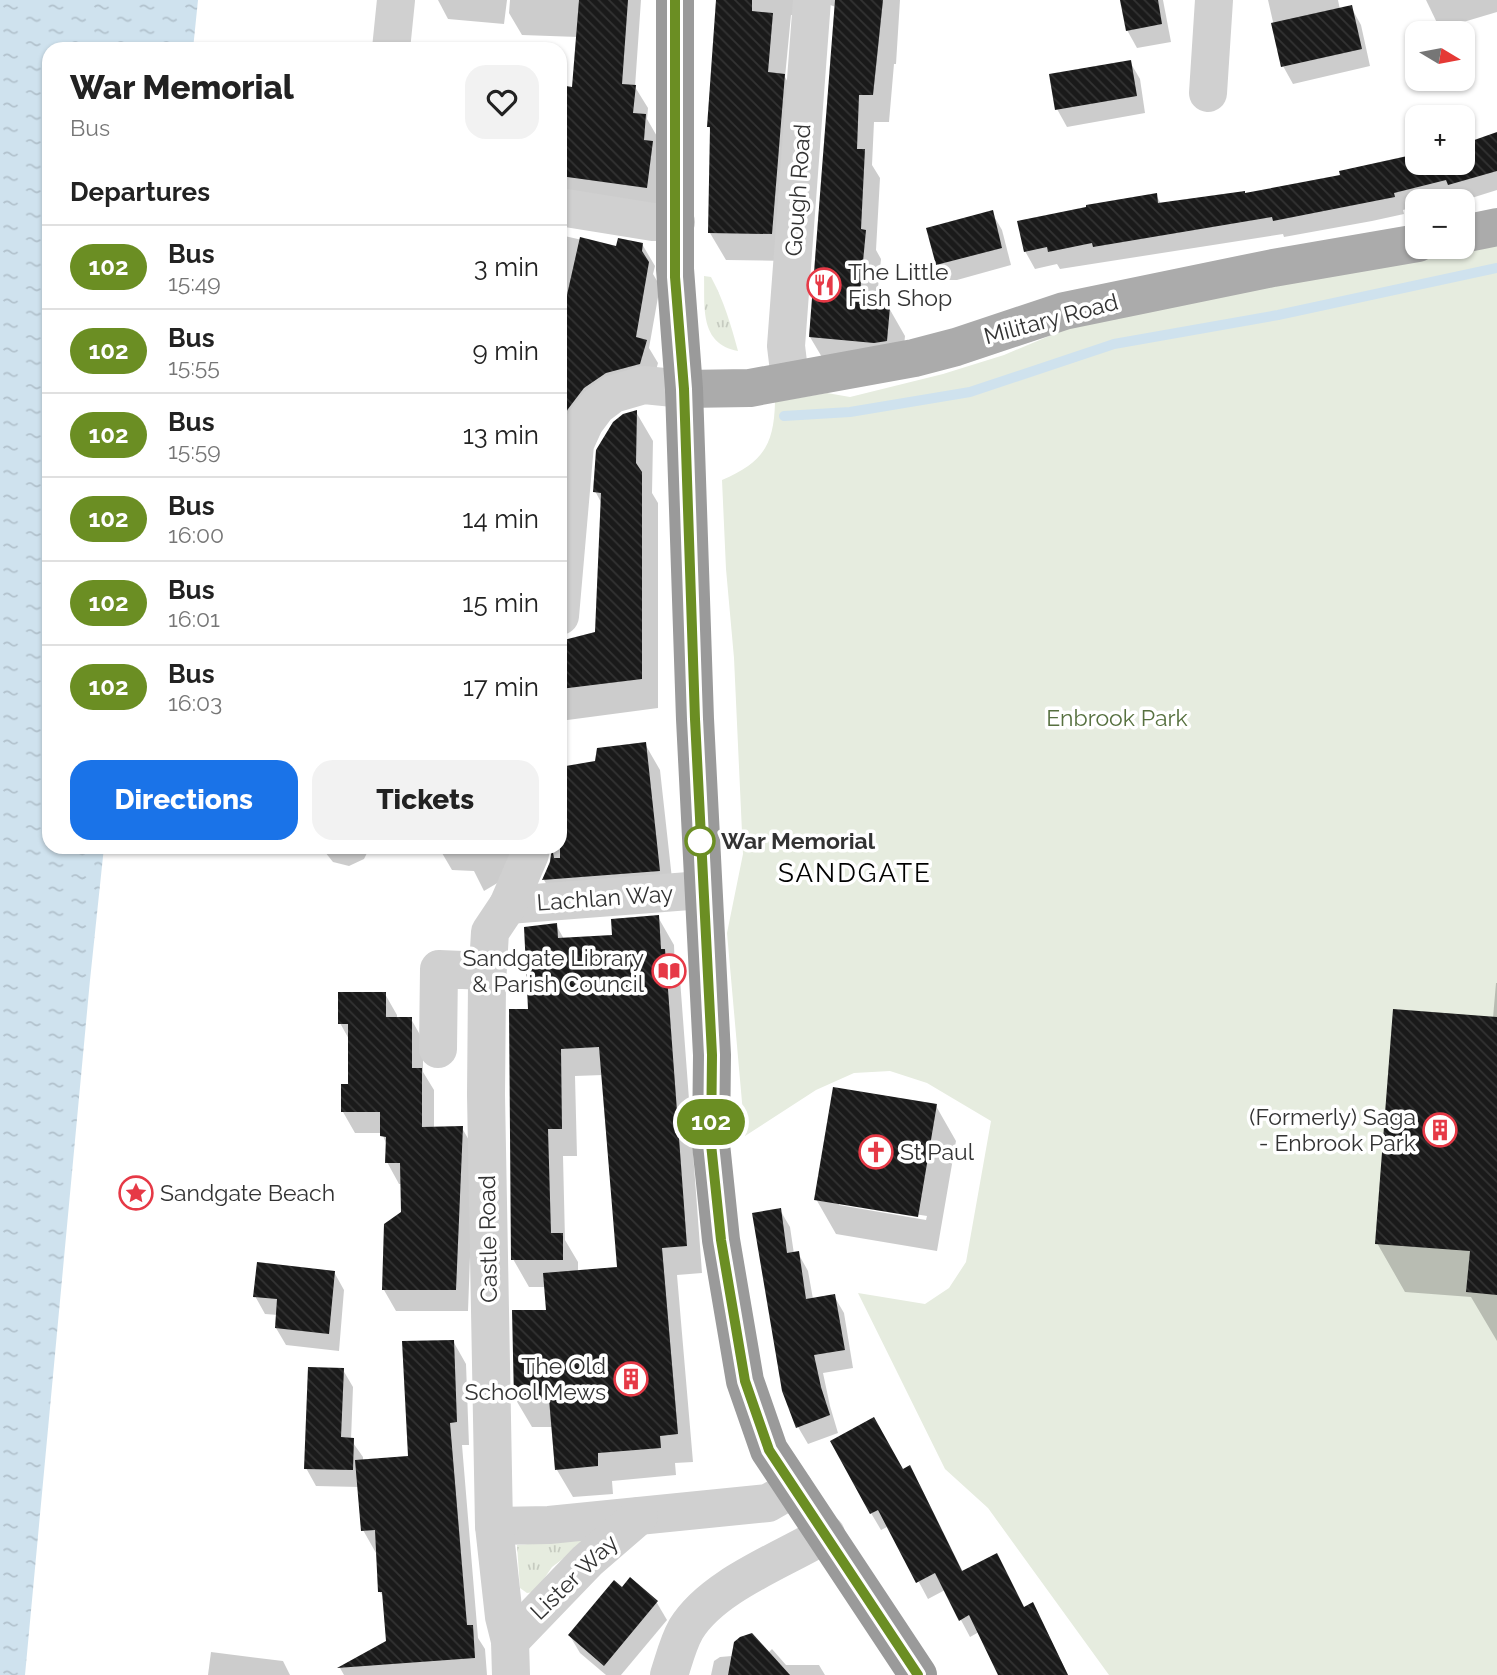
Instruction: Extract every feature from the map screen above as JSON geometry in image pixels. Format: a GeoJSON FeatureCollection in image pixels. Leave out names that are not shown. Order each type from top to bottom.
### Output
{"type":"FeatureCollection","features":[{"type":"Feature","properties":{"kind":"highway"},"geometry":{"type":"LineString","coordinates":[[675,0],[675,277],[684,389],[702,890],[712,1055],[711,1144],[721,1240],[745,1381],[769,1450],[918,1675]]}},
{"type":"Feature","properties":{"kind":"main road"},"geometry":{"type":"LineString","coordinates":[[1475,232],[1497,227]]}},
{"type":"Feature","properties":{"kind":"main road","name":"Military Road"},"geometry":{"type":"LineString","coordinates":[[684,389],[750,388],[914,358],[1064,311],[1273,268],[1405,245]]}},
{"type":"Feature","properties":{"kind":"street"},"geometry":{"type":"LineString","coordinates":[[392,42],[396,0]]}},
{"type":"Feature","properties":{"kind":"street","name":"Gough Road"},"geometry":{"type":"LineString","coordinates":[[790,379],[786,346],[812,0]]}},
{"type":"Feature","properties":{"kind":"street"},"geometry":{"type":"LineString","coordinates":[[1208,93],[1213,0]]}},
{"type":"Feature","properties":{"kind":"street"},"geometry":{"type":"LineString","coordinates":[[567,208],[653,222],[676,222]]}},
{"type":"Feature","properties":{"kind":"street"},"geometry":{"type":"LineString","coordinates":[[567,536],[575,444],[585,422],[597,406],[613,394],[644,385],[684,389]]}},
{"type":"Feature","properties":{"kind":"street","name":"Castle Road"},"geometry":{"type":"LineString","coordinates":[[510,1658],[494,1526],[486,1096],[487,971],[490,932],[509,905],[530,854]]}},
{"type":"Feature","properties":{"kind":"street","name":"Lachlan Way"},"geometry":{"type":"LineString","coordinates":[[509,905],[702,890]]}},
{"type":"Feature","properties":{"kind":"street"},"geometry":{"type":"LineString","coordinates":[[438,1049],[439,970],[487,971]]}},
{"type":"Feature","properties":{"kind":"street","name":"Lister Way"},"geometry":{"type":"LineString","coordinates":[[494,1526],[549,1525],[768,1503],[794,1488]]}},
{"type":"Feature","properties":{"kind":"street","name":"Lister Way"},"geometry":{"type":"LineString","coordinates":[[510,1658],[587,1561],[639,1516]]}},
{"type":"Feature","properties":{"kind":"street"},"geometry":{"type":"LineString","coordinates":[[669,1675],[686,1628],[699,1612],[748,1577],[826,1534]]}},
{"type":"Feature","properties":{"kind":"green space","name":"Enbrook Park"},"geometry":{"type":"Polygon","coordinates":[[[1497,242],[1497,1675],[1109,1675],[988,1508],[945,1469],[858,1293],[925,1304],[949,1288],[966,1262],[991,1121],[927,1083],[890,1071],[854,1073],[816,1090],[745,1136],[727,933],[743,854],[722,480],[747,467],[763,451],[772,430],[775,402],[827,393],[850,397],[943,374],[1004,355],[1068,328],[1125,312],[1407,259],[1475,259],[1475,246],[1497,242]]]}},
{"type":"Feature","properties":{"kind":"green space"},"geometry":{"type":"Polygon","coordinates":[[[704,276],[711,277],[720,295],[738,351],[716,341],[710,332],[705,311],[704,276]]]}},
{"type":"Feature","properties":{"kind":"green space"},"geometry":{"type":"Polygon","coordinates":[[[583,1539],[580,1546],[552,1567],[535,1592],[527,1593],[520,1588],[517,1545],[583,1539]]]}},
{"type":"Feature","properties":{"kind":"water"},"geometry":{"type":"Polygon","coordinates":[[[0,0],[198,0],[194,42],[42,42],[42,854],[103,854],[25,1675],[0,1675],[0,0]]]}},
{"type":"Feature","properties":{"kind":"building"},"geometry":{"type":"Polygon","coordinates":[[[579,0],[628,0],[622,84],[636,85],[633,113],[646,114],[644,140],[653,141],[647,188],[567,177],[567,86],[572,87],[579,0]]]}},
{"type":"Feature","properties":{"kind":"building"},"geometry":{"type":"Polygon","coordinates":[[[716,0],[752,0],[752,11],[773,13],[768,72],[785,74],[772,234],[708,233],[710,127],[707,127],[716,0]]]}},
{"type":"Feature","properties":{"kind":"building"},"geometry":{"type":"Polygon","coordinates":[[[835,0],[883,0],[873,95],[859,95],[857,149],[865,149],[861,229],[866,230],[859,304],[890,307],[887,341],[874,343],[809,337],[835,0]]]}},
{"type":"Feature","properties":{"kind":"building"},"geometry":{"type":"Polygon","coordinates":[[[1120,0],[1158,0],[1162,24],[1126,31],[1120,0]]]}},
{"type":"Feature","properties":{"kind":"building"},"geometry":{"type":"Polygon","coordinates":[[[1352,5],[1362,49],[1281,67],[1271,23],[1352,5]]]}},
{"type":"Feature","properties":{"kind":"building"},"geometry":{"type":"Polygon","coordinates":[[[1131,60],[1137,96],[1055,110],[1049,74],[1131,60]]]}},
{"type":"Feature","properties":{"kind":"building"},"geometry":{"type":"Polygon","coordinates":[[[1497,132],[1497,171],[1448,185],[1446,180],[1405,189],[1394,193],[1395,197],[1273,221],[1272,217],[1093,247],[1092,243],[1048,252],[1047,247],[1024,252],[1017,221],[1086,205],[1157,193],[1158,203],[1245,193],[1340,175],[1339,171],[1405,157],[1405,175],[1475,175],[1475,140],[1497,132]]]}},
{"type":"Feature","properties":{"kind":"building"},"geometry":{"type":"Polygon","coordinates":[[[993,210],[1002,248],[936,265],[926,228],[993,210]]]}},
{"type":"Feature","properties":{"kind":"building"},"geometry":{"type":"Polygon","coordinates":[[[580,237],[616,246],[618,238],[643,243],[642,251],[649,262],[636,337],[647,340],[640,364],[606,373],[584,388],[567,411],[567,295],[580,237]]]}},
{"type":"Feature","properties":{"kind":"building"},"geometry":{"type":"Polygon","coordinates":[[[637,410],[636,463],[642,472],[642,679],[567,688],[567,639],[595,632],[601,493],[593,492],[596,450],[613,422],[623,414],[637,410]]]}},
{"type":"Feature","properties":{"kind":"building"},"geometry":{"type":"Polygon","coordinates":[[[646,742],[660,871],[542,880],[551,854],[554,858],[560,858],[560,854],[567,854],[567,766],[595,761],[597,748],[646,742]]]}},
{"type":"Feature","properties":{"kind":"building"},"geometry":{"type":"Polygon","coordinates":[[[659,915],[661,949],[665,949],[687,1246],[662,1248],[678,1434],[660,1436],[661,1448],[598,1453],[598,1466],[555,1470],[549,1399],[514,1400],[512,1310],[546,1310],[543,1273],[617,1267],[599,1047],[561,1049],[562,1129],[548,1129],[551,1233],[563,1233],[563,1260],[511,1260],[509,1009],[528,1009],[524,927],[557,923],[558,938],[612,935],[611,919],[659,915]]]}},
{"type":"Feature","properties":{"kind":"building"},"geometry":{"type":"Polygon","coordinates":[[[338,992],[386,992],[386,1017],[412,1017],[412,1068],[422,1068],[422,1127],[463,1126],[456,1290],[382,1290],[384,1224],[401,1212],[400,1163],[385,1163],[386,1137],[380,1136],[380,1112],[341,1112],[341,1084],[348,1084],[348,1024],[338,1024],[338,992]]]}},
{"type":"Feature","properties":{"kind":"building","name":"(Formerly) Saga - Enbrook Park"},"geometry":{"type":"Polygon","coordinates":[[[1393,1009],[1497,1017],[1497,1295],[1466,1292],[1470,1251],[1375,1244],[1393,1009]]]}},
{"type":"Feature","properties":{"kind":"building","name":"St Paul"},"geometry":{"type":"Polygon","coordinates":[[[833,1087],[937,1104],[918,1217],[814,1200],[833,1087]]]}},
{"type":"Feature","properties":{"kind":"building"},"geometry":{"type":"Polygon","coordinates":[[[781,1208],[787,1253],[799,1251],[806,1299],[835,1294],[845,1350],[814,1355],[830,1415],[796,1428],[782,1391],[752,1213],[781,1208]]]}},
{"type":"Feature","properties":{"kind":"building"},"geometry":{"type":"Polygon","coordinates":[[[257,1262],[335,1271],[329,1334],[275,1328],[277,1299],[253,1297],[257,1262]]]}},
{"type":"Feature","properties":{"kind":"building"},"geometry":{"type":"Polygon","coordinates":[[[454,1340],[457,1422],[450,1423],[467,1625],[473,1625],[475,1658],[337,1668],[386,1641],[382,1592],[378,1592],[375,1530],[361,1531],[355,1460],[408,1456],[402,1341],[454,1340]]]}},
{"type":"Feature","properties":{"kind":"building"},"geometry":{"type":"Polygon","coordinates":[[[308,1367],[344,1368],[341,1437],[354,1438],[353,1470],[304,1469],[308,1367]]]}},
{"type":"Feature","properties":{"kind":"building"},"geometry":{"type":"Polygon","coordinates":[[[874,1417],[903,1469],[910,1465],[962,1571],[997,1553],[1024,1607],[1033,1602],[1068,1675],[998,1675],[969,1615],[959,1621],[935,1573],[916,1583],[878,1510],[870,1514],[830,1441],[874,1417]]]}},
{"type":"Feature","properties":{"kind":"building"},"geometry":{"type":"Polygon","coordinates":[[[630,1577],[658,1601],[604,1666],[568,1635],[614,1580],[622,1587],[630,1577]]]}},
{"type":"Feature","properties":{"kind":"building"},"geometry":{"type":"Polygon","coordinates":[[[752,1633],[790,1675],[728,1675],[734,1642],[752,1633]]]}},
{"type":"Feature","properties":{"kind":"waterway"},"geometry":{"type":"LineString","coordinates":[[784,416],[850,412],[970,392],[1114,344],[1278,315],[1497,268]]}},
{"type":"Feature","properties":{"kind":"bus line","name":"102"},"geometry":{"type":"LineString","coordinates":[[675,0],[675,277],[684,389],[703,916],[712,1055],[711,1144],[721,1240],[745,1381],[769,1450],[918,1675]]}},
{"type":"Feature","properties":{"kind":"place","name":"The Little Fish Shop"},"geometry":{"type":"Point","coordinates":[824,285]}},
{"type":"Feature","properties":{"kind":"place","name":"War Memorial"},"geometry":{"type":"Point","coordinates":[700,841]}},
{"type":"Feature","properties":{"kind":"place","name":"Sandgate Library & Parish Council"},"geometry":{"type":"Point","coordinates":[669,971]}},
{"type":"Feature","properties":{"kind":"place","name":"(Formerly) Saga - Enbrook Park"},"geometry":{"type":"Point","coordinates":[1440,1130]}},
{"type":"Feature","properties":{"kind":"place","name":"St Paul"},"geometry":{"type":"Point","coordinates":[876,1152]}},
{"type":"Feature","properties":{"kind":"place","name":"Sandgate Beach"},"geometry":{"type":"Point","coordinates":[136,1193]}},
{"type":"Feature","properties":{"kind":"place","name":"The Old School Mews"},"geometry":{"type":"Point","coordinates":[631,1379]}},
{"type":"Feature","properties":{"kind":"district","name":"SANDGATE"},"geometry":{"type":"Point","coordinates":[855,873]}}]}
